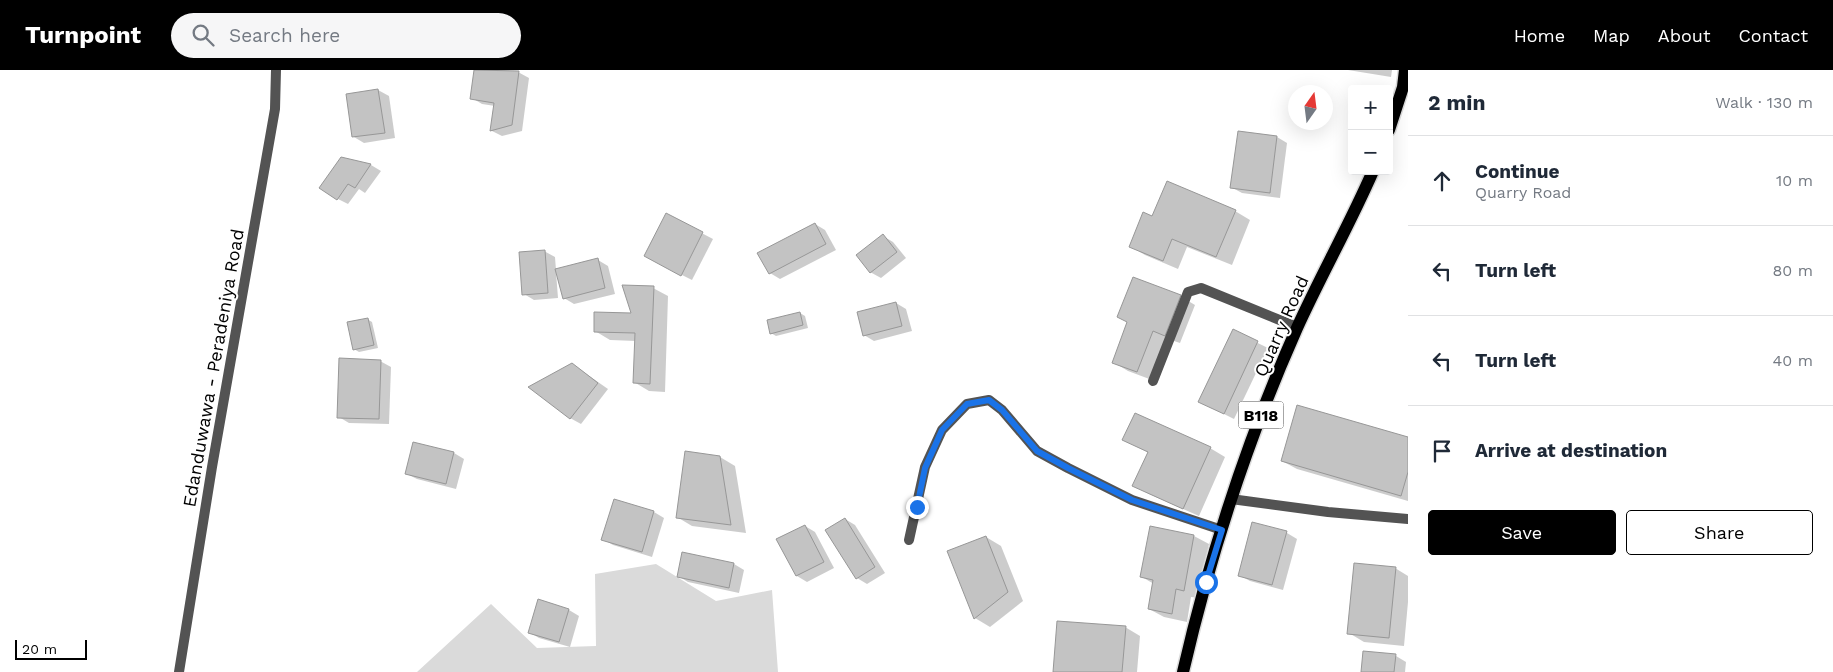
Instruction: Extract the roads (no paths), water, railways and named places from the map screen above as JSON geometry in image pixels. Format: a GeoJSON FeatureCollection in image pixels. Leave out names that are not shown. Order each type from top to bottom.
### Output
{"type":"FeatureCollection","features":[{"type":"Feature","properties":{"kind":"main road"},"geometry":{"type":"LineString","coordinates":[[1393,117],[1406,70]]}},
{"type":"Feature","properties":{"kind":"main road","name":"Quarry Road"},"geometry":{"type":"LineString","coordinates":[[1183,672],[1206,582],[1231,499],[1264,408],[1297,327],[1371,175]]}},
{"type":"Feature","properties":{"kind":"street","name":"Edanduwawa - Peradeniya Road"},"geometry":{"type":"LineString","coordinates":[[179,672],[212,467],[275,109],[276,70]]}},
{"type":"Feature","properties":{"kind":"street"},"geometry":{"type":"LineString","coordinates":[[1153,381],[1188,292],[1201,288],[1297,327]]}},
{"type":"Feature","properties":{"kind":"street"},"geometry":{"type":"LineString","coordinates":[[909,540],[925,468],[942,430],[967,404],[989,400],[1002,410],[1037,451],[1132,500],[1222,530]]}},
{"type":"Feature","properties":{"kind":"street"},"geometry":{"type":"LineString","coordinates":[[1231,499],[1328,512],[1408,519]]}}]}
